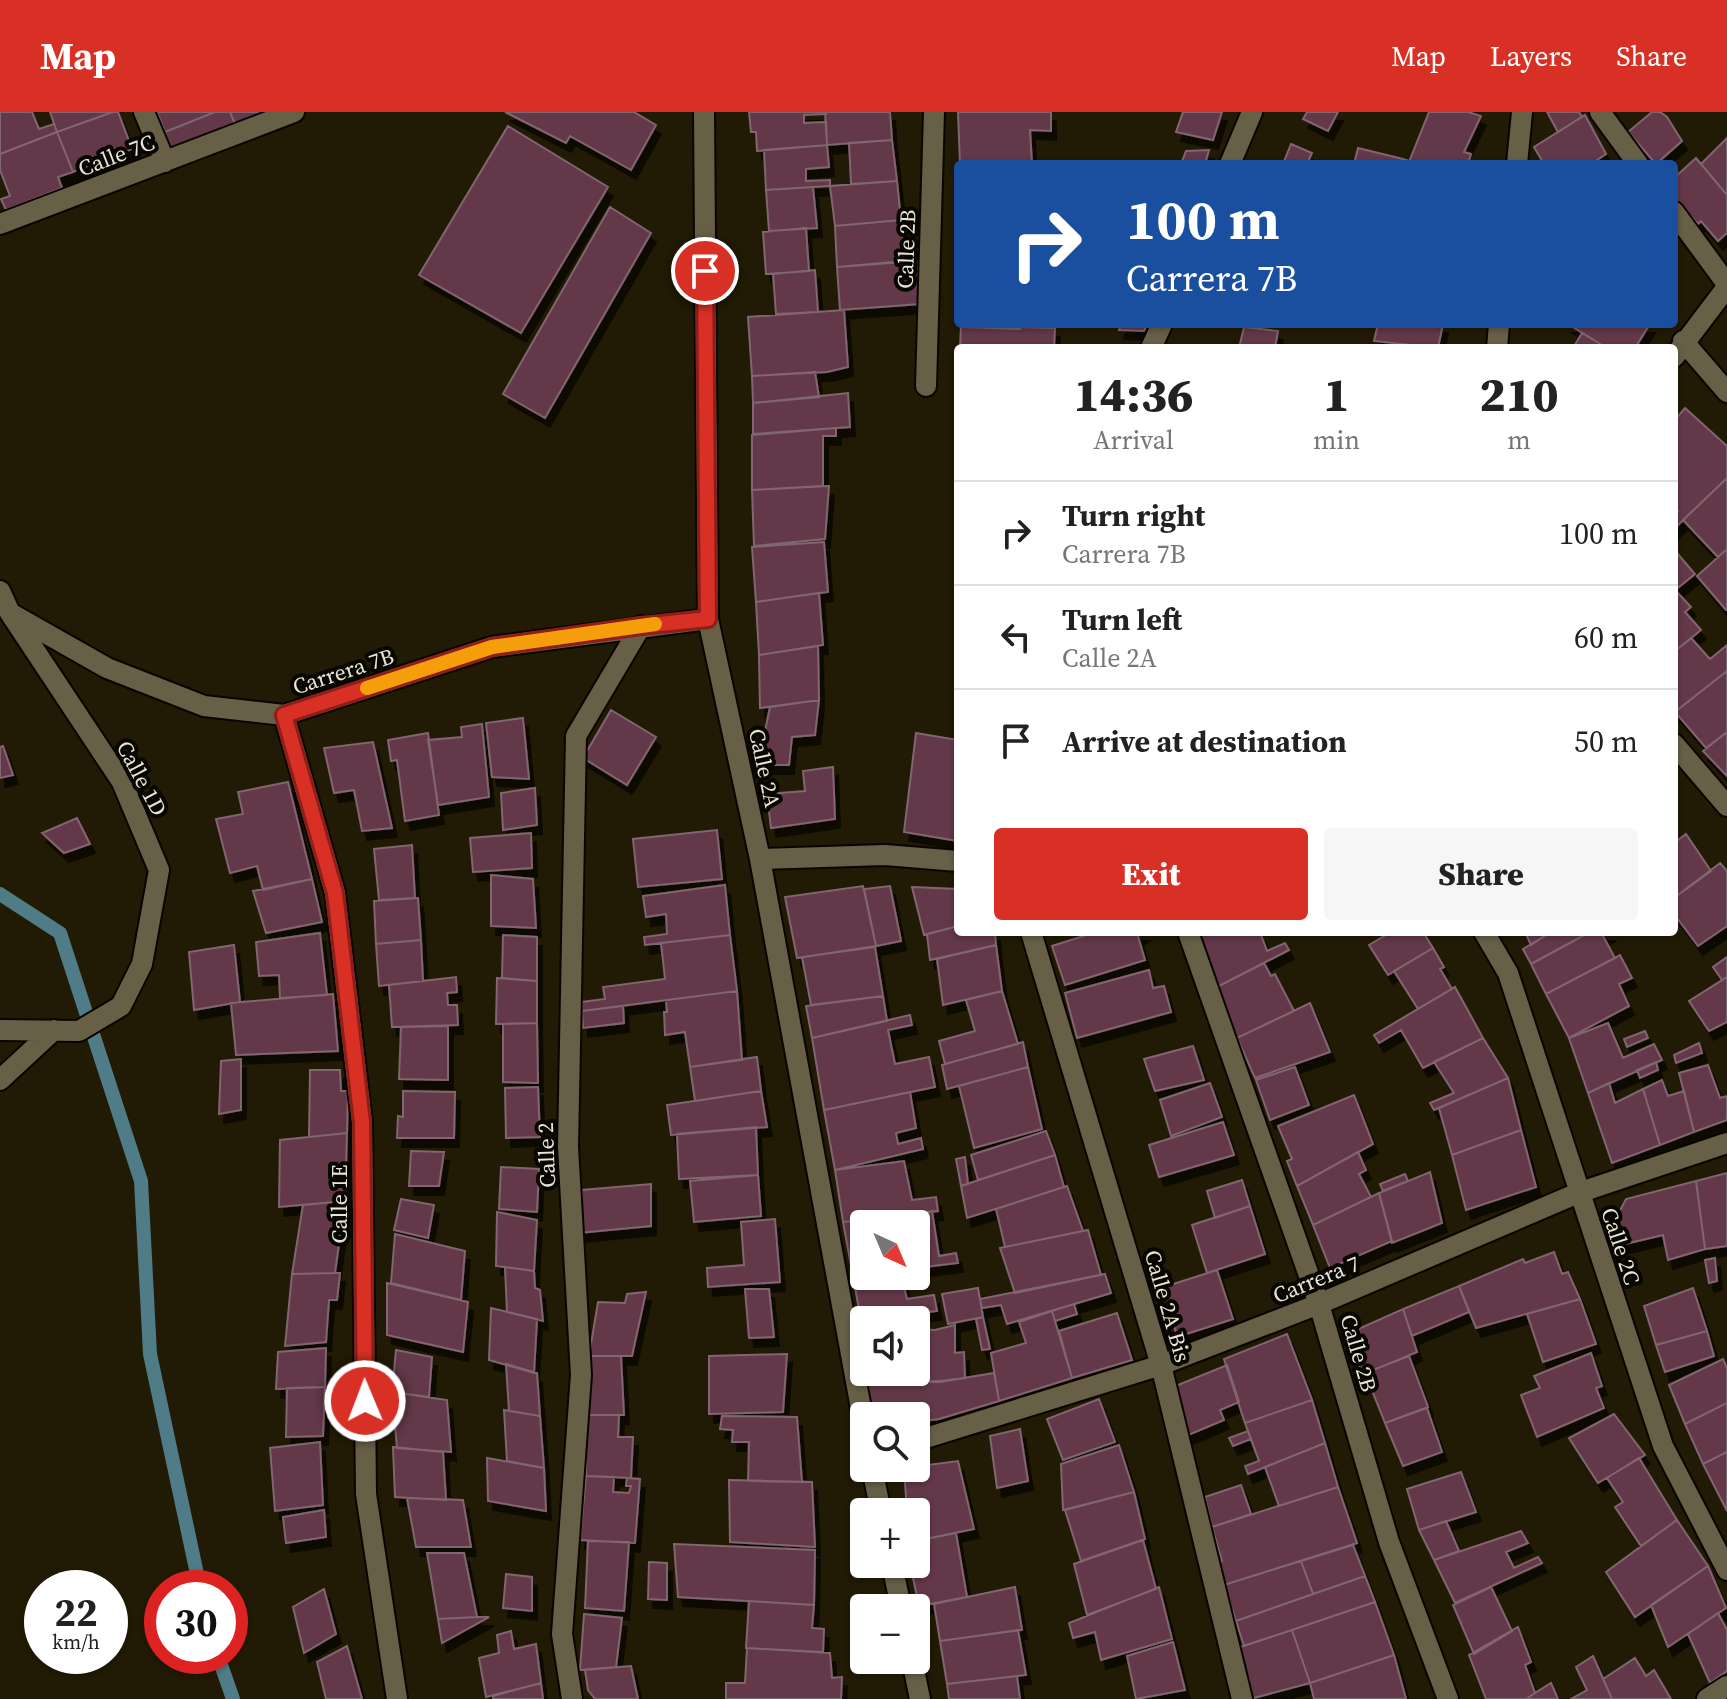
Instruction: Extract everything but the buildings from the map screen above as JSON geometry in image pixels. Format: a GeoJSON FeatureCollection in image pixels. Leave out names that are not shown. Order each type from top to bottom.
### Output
{"type":"FeatureCollection","features":[{"type":"Feature","properties":{"kind":"street"},"geometry":{"type":"LineString","coordinates":[[144,112],[165,162]]}},
{"type":"Feature","properties":{"kind":"street","name":"Calle 7C"},"geometry":{"type":"LineString","coordinates":[[1,222],[294,112]]}},
{"type":"Feature","properties":{"kind":"street","name":"Calle 2A"},"geometry":{"type":"LineString","coordinates":[[704,112],[708,619],[760,859],[860,1402]]}},
{"type":"Feature","properties":{"kind":"street","name":"Calle 2B"},"geometry":{"type":"LineString","coordinates":[[926,386],[934,112]]}},
{"type":"Feature","properties":{"kind":"street"},"geometry":{"type":"LineString","coordinates":[[1232,160],[1252,112]]}},
{"type":"Feature","properties":{"kind":"street"},"geometry":{"type":"LineString","coordinates":[[1517,160],[1522,112]]}},
{"type":"Feature","properties":{"kind":"street"},"geometry":{"type":"LineString","coordinates":[[1600,112],[1635,160]]}},
{"type":"Feature","properties":{"kind":"street"},"geometry":{"type":"LineString","coordinates":[[1678,218],[1727,285],[1679,349],[1727,392]]}},
{"type":"Feature","properties":{"kind":"street","name":"Calle 1D"},"geometry":{"type":"LineString","coordinates":[[0,591],[10,613],[122,782],[159,870],[142,964],[121,1006],[79,1031],[54,1030]]}},
{"type":"Feature","properties":{"kind":"street","name":"Carrera 7B"},"geometry":{"type":"LineString","coordinates":[[10,613],[107,668],[204,706],[284,715],[492,647],[708,619]]}},
{"type":"Feature","properties":{"kind":"street","name":"Calle 2"},"geometry":{"type":"LineString","coordinates":[[572,1699],[562,1634],[581,1375],[568,1147],[576,736],[641,626]]}},
{"type":"Feature","properties":{"kind":"street","name":"Calle 1E"},"geometry":{"type":"LineString","coordinates":[[284,715],[335,893],[362,1122],[366,1494],[397,1699]]}},
{"type":"Feature","properties":{"kind":"street"},"geometry":{"type":"LineString","coordinates":[[1678,749],[1727,806]]}},
{"type":"Feature","properties":{"kind":"street"},"geometry":{"type":"LineString","coordinates":[[760,859],[885,855],[954,861]]}},
{"type":"Feature","properties":{"kind":"street","name":"Calle 2A Bis"},"geometry":{"type":"LineString","coordinates":[[1032,936],[1161,1365],[1242,1699]]}},
{"type":"Feature","properties":{"kind":"street","name":"Calle 2B"},"geometry":{"type":"LineString","coordinates":[[1189,936],[1319,1304],[1389,1542],[1448,1699]]}},
{"type":"Feature","properties":{"kind":"street","name":"Calle 2C"},"geometry":{"type":"LineString","coordinates":[[1486,936],[1508,973],[1663,1446],[1727,1570]]}},
{"type":"Feature","properties":{"kind":"street"},"geometry":{"type":"LineString","coordinates":[[0,1030],[54,1030]]}},
{"type":"Feature","properties":{"kind":"street"},"geometry":{"type":"LineString","coordinates":[[0,1080],[54,1030]]}},
{"type":"Feature","properties":{"kind":"street","name":"Carrera 7"},"geometry":{"type":"LineString","coordinates":[[930,1437],[1161,1365],[1319,1304],[1578,1193],[1727,1143]]}},
{"type":"Feature","properties":{"kind":"street"},"geometry":{"type":"LineString","coordinates":[[915,1674],[920,1699]]}},
{"type":"Feature","properties":{"kind":"street"},"geometry":{"type":"LineString","coordinates":[[1707,1699],[1727,1686]]}},
{"type":"Feature","properties":{"kind":"waterway"},"geometry":{"type":"LineString","coordinates":[[0,894],[60,933],[141,1181],[150,1354],[196,1570]]}},
{"type":"Feature","properties":{"kind":"waterway"},"geometry":{"type":"LineString","coordinates":[[224,1674],[233,1699]]}},
{"type":"Feature","properties":{"kind":"slow traffic"},"geometry":{"type":"LineString","coordinates":[[367,688],[492,647],[655,624]]}},
{"type":"Feature","properties":{"kind":"route"},"geometry":{"type":"LineString","coordinates":[[365,1401],[362,1122],[335,893],[284,715],[492,647],[708,619],[705,271]]}}]}
